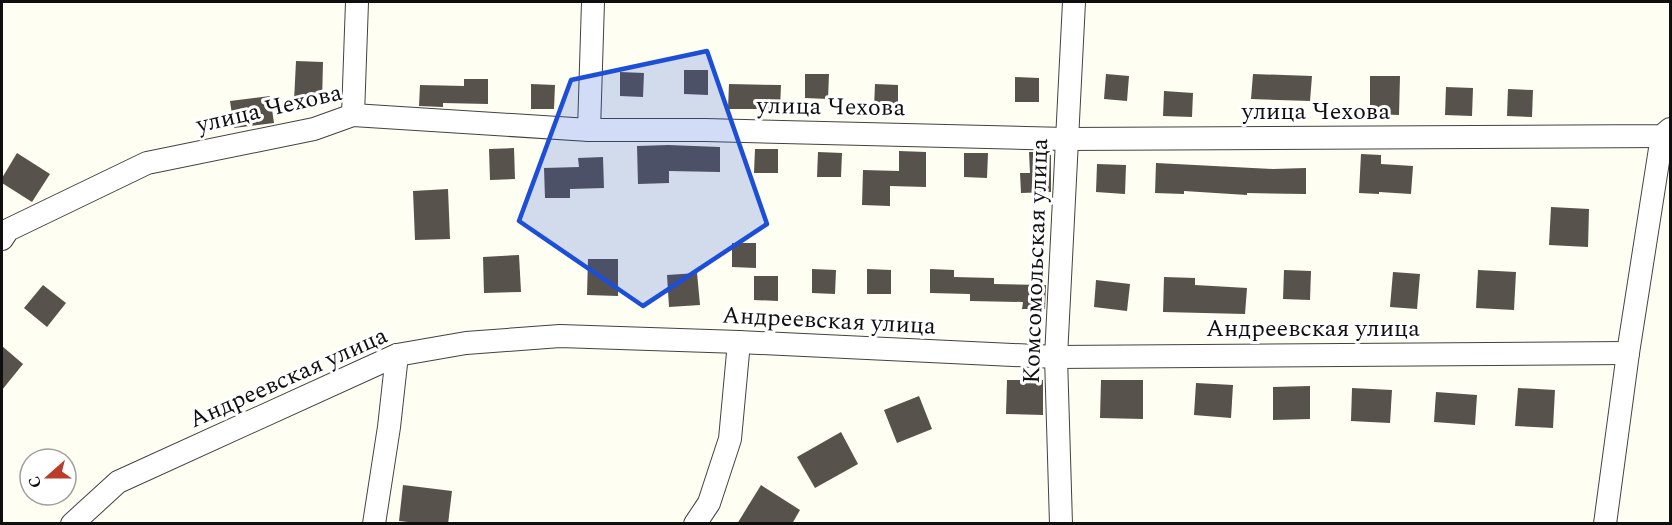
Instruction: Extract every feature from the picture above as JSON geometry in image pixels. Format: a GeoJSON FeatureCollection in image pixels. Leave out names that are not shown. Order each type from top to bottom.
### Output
{"type":"FeatureCollection","features":[{"type":"Feature","properties":{"kind":"street"},"geometry":{"type":"LineString","coordinates":[[353,115],[357,2]]}},
{"type":"Feature","properties":{"kind":"street"},"geometry":{"type":"LineString","coordinates":[[589,130],[593,2]]}},
{"type":"Feature","properties":{"kind":"street","name":"Комсомольская улица"},"geometry":{"type":"LineString","coordinates":[[1061,524],[1056,357],[1074,2]]}},
{"type":"Feature","properties":{"kind":"street","name":"улица Чехова"},"geometry":{"type":"LineString","coordinates":[[5,234],[147,163],[314,129],[353,115],[589,130],[705,130],[1066,139],[1666,133]]}},
{"type":"Feature","properties":{"kind":"street"},"geometry":{"type":"LineString","coordinates":[[1605,524],[1628,353],[1666,133]]}},
{"type":"Feature","properties":{"kind":"street","name":"Андреевская улица"},"geometry":{"type":"LineString","coordinates":[[72,524],[118,482],[397,355],[466,343],[560,336],[1056,357],[1628,353]]}},
{"type":"Feature","properties":{"kind":"street"},"geometry":{"type":"LineString","coordinates":[[695,524],[709,503],[730,440],[739,342]]}},
{"type":"Feature","properties":{"kind":"street"},"geometry":{"type":"LineString","coordinates":[[374,524],[397,355]]}},
{"type":"Feature","properties":{"kind":"highlighted area"},"geometry":{"type":"Polygon","coordinates":[[[707,51],[767,224],[643,306],[519,221],[571,80],[707,51]]]}},
{"type":"Feature","properties":{"kind":"building"},"geometry":{"type":"Polygon","coordinates":[[[296,61],[323,62],[322,102],[294,101],[296,61]]]}},
{"type":"Feature","properties":{"kind":"building"},"geometry":{"type":"Polygon","coordinates":[[[684,70],[708,70],[708,95],[684,94],[684,70]]]}},
{"type":"Feature","properties":{"kind":"building"},"geometry":{"type":"Polygon","coordinates":[[[620,72],[644,73],[643,97],[620,96],[620,72]]]}},
{"type":"Feature","properties":{"kind":"building"},"geometry":{"type":"Polygon","coordinates":[[[805,74],[829,74],[828,99],[805,98],[805,74]]]}},
{"type":"Feature","properties":{"kind":"building"},"geometry":{"type":"Polygon","coordinates":[[[1106,74],[1129,76],[1127,101],[1104,99],[1106,74]]]}},
{"type":"Feature","properties":{"kind":"building"},"geometry":{"type":"Polygon","coordinates":[[[1253,74],[1312,76],[1310,101],[1251,99],[1253,74]]]}},
{"type":"Feature","properties":{"kind":"building"},"geometry":{"type":"Polygon","coordinates":[[[1370,76],[1400,76],[1399,115],[1370,114],[1370,76]]]}},
{"type":"Feature","properties":{"kind":"building"},"geometry":{"type":"Polygon","coordinates":[[[1015,77],[1039,78],[1039,102],[1015,102],[1015,77]]]}},
{"type":"Feature","properties":{"kind":"building"},"geometry":{"type":"Polygon","coordinates":[[[464,79],[488,79],[488,104],[443,103],[443,107],[419,106],[420,85],[464,86],[464,79]]]}},
{"type":"Feature","properties":{"kind":"building"},"geometry":{"type":"Polygon","coordinates":[[[531,84],[555,85],[554,109],[531,109],[531,84]]]}},
{"type":"Feature","properties":{"kind":"building"},"geometry":{"type":"Polygon","coordinates":[[[729,84],[781,85],[780,109],[728,109],[729,84]]]}},
{"type":"Feature","properties":{"kind":"building"},"geometry":{"type":"Polygon","coordinates":[[[875,84],[898,85],[898,109],[874,108],[875,84]]]}},
{"type":"Feature","properties":{"kind":"building"},"geometry":{"type":"Polygon","coordinates":[[[1446,87],[1473,88],[1472,116],[1445,115],[1446,87]]]}},
{"type":"Feature","properties":{"kind":"building"},"geometry":{"type":"Polygon","coordinates":[[[1508,89],[1533,90],[1532,117],[1507,116],[1508,89]]]}},
{"type":"Feature","properties":{"kind":"building"},"geometry":{"type":"Polygon","coordinates":[[[1164,91],[1193,93],[1192,117],[1163,116],[1164,91]]]}},
{"type":"Feature","properties":{"kind":"building"},"geometry":{"type":"Polygon","coordinates":[[[270,96],[274,123],[234,128],[230,101],[270,96]]]}},
{"type":"Feature","properties":{"kind":"building"},"geometry":{"type":"Polygon","coordinates":[[[637,146],[720,147],[720,172],[669,171],[669,183],[638,184],[637,146]]]}},
{"type":"Feature","properties":{"kind":"building"},"geometry":{"type":"Polygon","coordinates":[[[514,148],[515,179],[490,180],[489,149],[514,148]]]}},
{"type":"Feature","properties":{"kind":"building"},"geometry":{"type":"Polygon","coordinates":[[[755,149],[778,149],[778,173],[754,173],[755,149]]]}},
{"type":"Feature","properties":{"kind":"building"},"geometry":{"type":"Polygon","coordinates":[[[899,151],[926,152],[926,187],[890,186],[890,206],[862,205],[863,170],[899,171],[899,151]]]}},
{"type":"Feature","properties":{"kind":"building"},"geometry":{"type":"Polygon","coordinates":[[[818,152],[842,153],[841,177],[817,177],[818,152]]]}},
{"type":"Feature","properties":{"kind":"building"},"geometry":{"type":"Polygon","coordinates":[[[1029,152],[1051,152],[1051,192],[1021,193],[1020,173],[1030,173],[1029,152]]]}},
{"type":"Feature","properties":{"kind":"building"},"geometry":{"type":"Polygon","coordinates":[[[17,153],[50,174],[32,202],[2,183],[2,178],[17,153]]]}},
{"type":"Feature","properties":{"kind":"building"},"geometry":{"type":"Polygon","coordinates":[[[964,153],[988,153],[987,178],[964,177],[964,153]]]}},
{"type":"Feature","properties":{"kind":"building"},"geometry":{"type":"Polygon","coordinates":[[[1361,154],[1381,155],[1381,164],[1413,166],[1411,194],[1359,193],[1361,154]]]}},
{"type":"Feature","properties":{"kind":"building"},"geometry":{"type":"Polygon","coordinates":[[[603,157],[604,188],[570,189],[570,198],[545,198],[544,168],[579,167],[578,158],[603,157]]]}},
{"type":"Feature","properties":{"kind":"building"},"geometry":{"type":"Polygon","coordinates":[[[1156,163],[1273,169],[1306,168],[1306,194],[1247,193],[1247,195],[1184,191],[1184,194],[1155,193],[1156,163]]]}},
{"type":"Feature","properties":{"kind":"building"},"geometry":{"type":"Polygon","coordinates":[[[1097,164],[1126,165],[1125,194],[1096,192],[1097,164]]]}},
{"type":"Feature","properties":{"kind":"building"},"geometry":{"type":"Polygon","coordinates":[[[448,189],[450,239],[415,240],[413,191],[448,189]]]}},
{"type":"Feature","properties":{"kind":"building"},"geometry":{"type":"Polygon","coordinates":[[[1551,207],[1589,209],[1588,247],[1549,245],[1551,207]]]}},
{"type":"Feature","properties":{"kind":"building"},"geometry":{"type":"Polygon","coordinates":[[[732,243],[756,243],[756,268],[732,267],[732,243]]]}},
{"type":"Feature","properties":{"kind":"building"},"geometry":{"type":"Polygon","coordinates":[[[519,255],[521,292],[484,293],[483,257],[519,255]]]}},
{"type":"Feature","properties":{"kind":"building"},"geometry":{"type":"Polygon","coordinates":[[[588,259],[618,259],[618,296],[587,295],[588,259]]]}},
{"type":"Feature","properties":{"kind":"building"},"geometry":{"type":"Polygon","coordinates":[[[812,269],[836,270],[835,294],[812,293],[812,269]]]}},
{"type":"Feature","properties":{"kind":"building"},"geometry":{"type":"Polygon","coordinates":[[[867,269],[891,270],[891,294],[867,294],[867,269]]]}},
{"type":"Feature","properties":{"kind":"building"},"geometry":{"type":"Polygon","coordinates":[[[930,269],[954,270],[954,277],[994,278],[994,284],[1046,285],[1045,309],[1022,309],[1023,302],[970,301],[970,294],[930,293],[930,269]]]}},
{"type":"Feature","properties":{"kind":"building"},"geometry":{"type":"Polygon","coordinates":[[[1284,270],[1311,271],[1310,300],[1283,299],[1284,270]]]}},
{"type":"Feature","properties":{"kind":"building"},"geometry":{"type":"Polygon","coordinates":[[[1478,270],[1516,272],[1514,310],[1476,308],[1478,270]]]}},
{"type":"Feature","properties":{"kind":"building"},"geometry":{"type":"Polygon","coordinates":[[[1393,272],[1420,274],[1417,309],[1390,307],[1393,272]]]}},
{"type":"Feature","properties":{"kind":"building"},"geometry":{"type":"Polygon","coordinates":[[[697,273],[700,305],[669,307],[667,275],[697,273]]]}},
{"type":"Feature","properties":{"kind":"building"},"geometry":{"type":"Polygon","coordinates":[[[754,276],[778,276],[778,301],[754,300],[754,276]]]}},
{"type":"Feature","properties":{"kind":"building"},"geometry":{"type":"Polygon","coordinates":[[[1164,277],[1195,278],[1195,285],[1247,288],[1245,314],[1163,312],[1164,277]]]}},
{"type":"Feature","properties":{"kind":"building"},"geometry":{"type":"Polygon","coordinates":[[[1096,280],[1130,284],[1127,311],[1094,307],[1096,280]]]}},
{"type":"Feature","properties":{"kind":"building"},"geometry":{"type":"Polygon","coordinates":[[[43,285],[66,303],[47,327],[24,308],[43,285]]]}},
{"type":"Feature","properties":{"kind":"building"},"geometry":{"type":"Polygon","coordinates":[[[2,346],[23,364],[2,390],[2,346]]]}},
{"type":"Feature","properties":{"kind":"building"},"geometry":{"type":"Polygon","coordinates":[[[1007,380],[1043,380],[1043,415],[1006,414],[1007,380]]]}},
{"type":"Feature","properties":{"kind":"building"},"geometry":{"type":"Polygon","coordinates":[[[1101,380],[1143,380],[1143,419],[1100,418],[1101,380]]]}},
{"type":"Feature","properties":{"kind":"building"},"geometry":{"type":"Polygon","coordinates":[[[1196,383],[1233,385],[1231,418],[1194,415],[1196,383]]]}},
{"type":"Feature","properties":{"kind":"building"},"geometry":{"type":"Polygon","coordinates":[[[1310,386],[1310,419],[1273,420],[1273,387],[1310,386]]]}},
{"type":"Feature","properties":{"kind":"building"},"geometry":{"type":"Polygon","coordinates":[[[1352,388],[1392,390],[1390,423],[1351,421],[1352,388]]]}},
{"type":"Feature","properties":{"kind":"building"},"geometry":{"type":"Polygon","coordinates":[[[1518,388],[1555,390],[1553,428],[1515,426],[1518,388]]]}},
{"type":"Feature","properties":{"kind":"building"},"geometry":{"type":"Polygon","coordinates":[[[1436,392],[1477,395],[1475,425],[1434,422],[1436,392]]]}},
{"type":"Feature","properties":{"kind":"building"},"geometry":{"type":"Polygon","coordinates":[[[919,396],[932,429],[897,443],[884,410],[919,396]]]}},
{"type":"Feature","properties":{"kind":"building"},"geometry":{"type":"Polygon","coordinates":[[[841,432],[858,464],[815,488],[797,457],[841,432]]]}},
{"type":"Feature","properties":{"kind":"building"},"geometry":{"type":"Polygon","coordinates":[[[403,485],[452,491],[448,524],[399,521],[403,485]]]}},
{"type":"Feature","properties":{"kind":"building"},"geometry":{"type":"Polygon","coordinates":[[[761,485],[800,510],[792,524],[737,524],[761,485]]]}}]}
